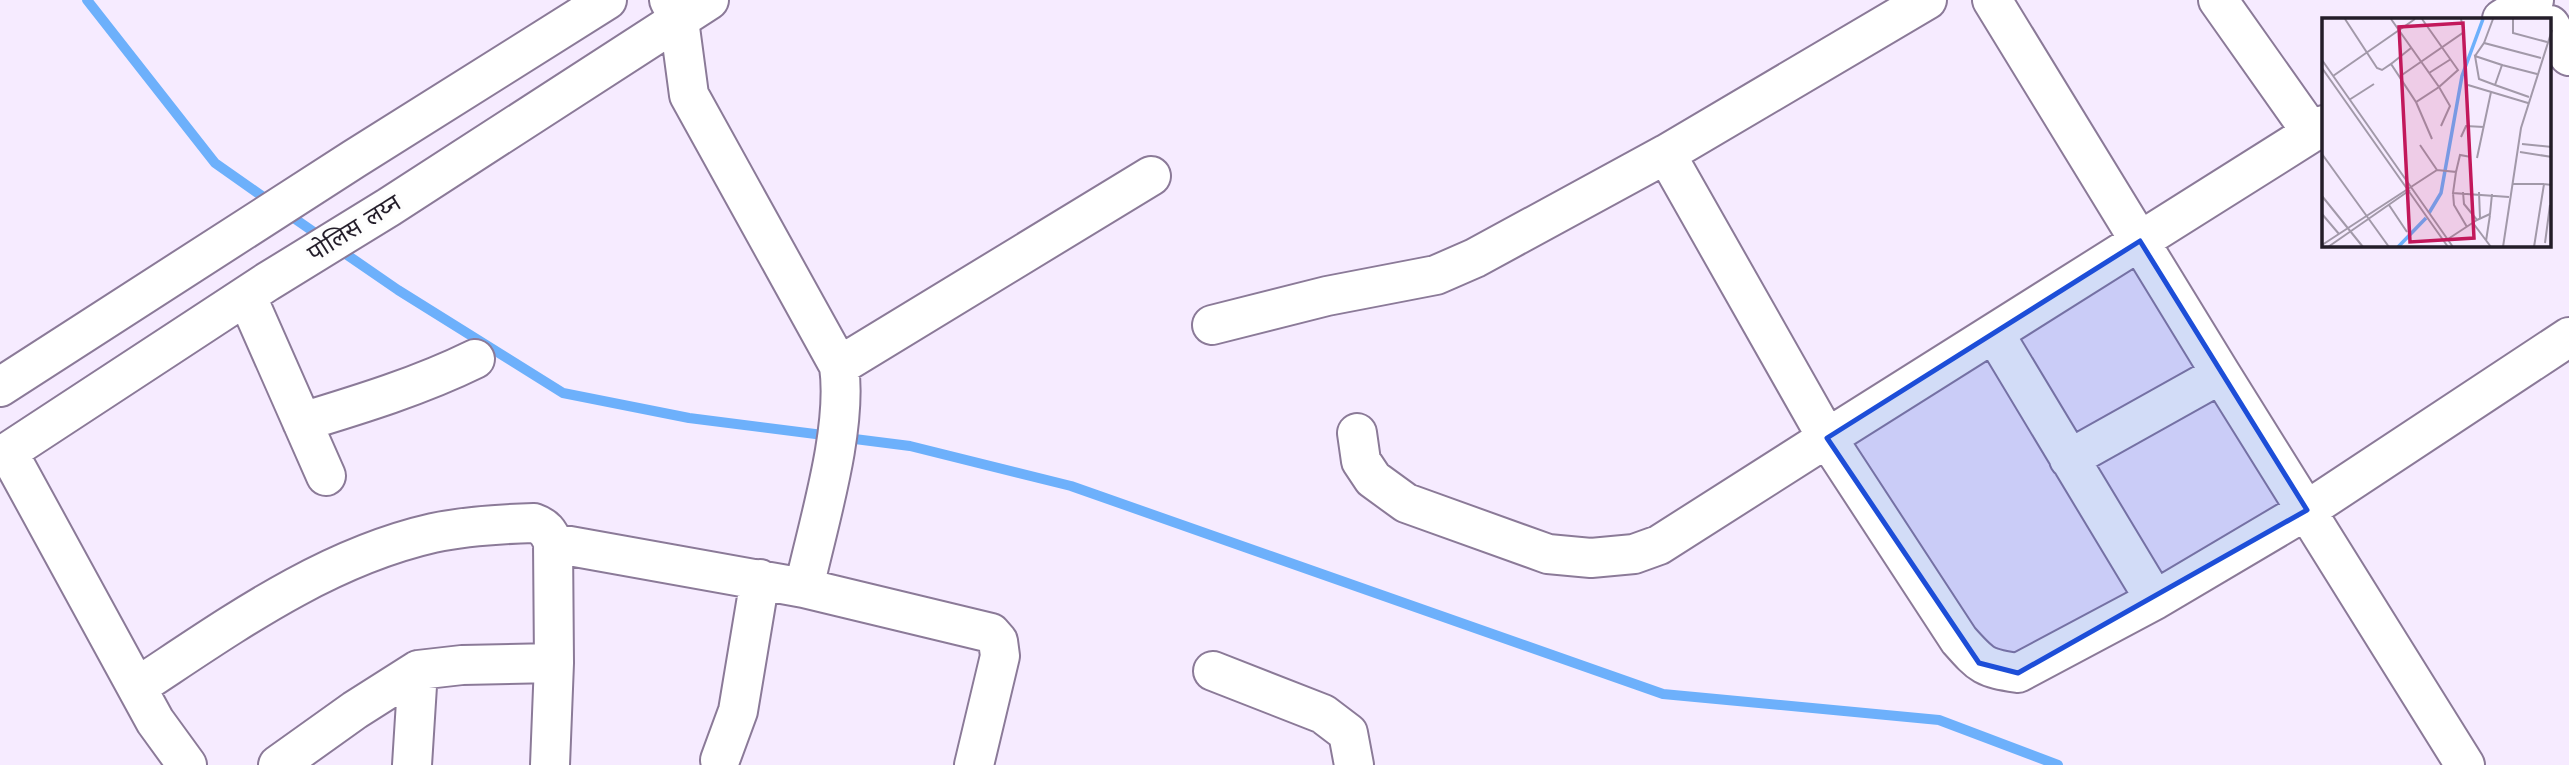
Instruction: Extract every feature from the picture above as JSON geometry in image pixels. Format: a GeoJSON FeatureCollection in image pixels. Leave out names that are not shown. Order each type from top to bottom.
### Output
{"type":"FeatureCollection","features":[{"type":"Feature","properties":{"kind":"street"},"geometry":{"type":"LineString","coordinates":[[1212,326],[1328,296],[1436,275],[1475,258],[1666,155],[1927,0]]}},
{"type":"Feature","properties":{"kind":"street"},"geometry":{"type":"LineString","coordinates":[[1992,0],[2465,765]]}},
{"type":"Feature","properties":{"kind":"street"},"geometry":{"type":"LineString","coordinates":[[1357,433],[1361,461],[1373,479],[1406,503],[1548,554],[1591,558],[1634,554],[1658,545],[2318,129],[2218,0]]}},
{"type":"Feature","properties":{"kind":"street"},"geometry":{"type":"LineString","coordinates":[[2504,18],[2534,0],[2545,18]]}},
{"type":"Feature","properties":{"kind":"street"},"geometry":{"type":"LineString","coordinates":[[0,387],[603,1],[632,49],[689,94],[840,375],[834,456],[804,587]]}},
{"type":"Feature","properties":{"kind":"street"},"geometry":{"type":"LineString","coordinates":[[685,7],[689,94]]}},
{"type":"Feature","properties":{"kind":"street","name":"पोलिस लय्न"},"geometry":{"type":"LineString","coordinates":[[4,455],[632,49],[685,7]]}},
{"type":"Feature","properties":{"kind":"street"},"geometry":{"type":"LineString","coordinates":[[2552,28],[2569,56]]}},
{"type":"Feature","properties":{"kind":"street"},"geometry":{"type":"LineString","coordinates":[[1666,155],[1827,438],[1959,640],[1979,663],[1996,670],[2018,673],[2155,600],[2307,510],[2569,337]]}},
{"type":"Feature","properties":{"kind":"street"},"geometry":{"type":"LineString","coordinates":[[840,375],[1151,176]]}},
{"type":"Feature","properties":{"kind":"street"},"geometry":{"type":"LineString","coordinates":[[257,289],[302,422],[326,475]]}},
{"type":"Feature","properties":{"kind":"street"},"geometry":{"type":"LineString","coordinates":[[1994,333],[2155,600]]}},
{"type":"Feature","properties":{"kind":"street"},"geometry":{"type":"LineString","coordinates":[[302,422],[390,395],[475,359]]}},
{"type":"Feature","properties":{"kind":"street"},"geometry":{"type":"LineString","coordinates":[[2069,458],[2221,374]]}},
{"type":"Feature","properties":{"kind":"street"},"geometry":{"type":"LineString","coordinates":[[4,455],[180,763]]}},
{"type":"Feature","properties":{"kind":"street"},"geometry":{"type":"LineString","coordinates":[[137,687],[269,601],[326,571],[407,540],[464,528],[534,523],[549,531],[553,543],[554,663],[550,765]]}},
{"type":"Feature","properties":{"kind":"street"},"geometry":{"type":"LineString","coordinates":[[553,543],[804,587],[990,634],[998,642],[1000,656],[974,765]]}},
{"type":"Feature","properties":{"kind":"street"},"geometry":{"type":"LineString","coordinates":[[720,760],[738,711],[760,579]]}},
{"type":"Feature","properties":{"kind":"street"},"geometry":{"type":"LineString","coordinates":[[278,765],[355,709],[418,670],[461,665],[554,663]]}},
{"type":"Feature","properties":{"kind":"street"},"geometry":{"type":"LineString","coordinates":[[412,765],[418,670]]}},
{"type":"Feature","properties":{"kind":"street"},"geometry":{"type":"LineString","coordinates":[[1213,671],[1323,714],[1348,733],[1354,765]]}},
{"type":"Feature","properties":{"kind":"highlighted area"},"geometry":{"type":"Polygon","coordinates":[[[2140,241],[2307,510],[2018,673],[1979,663],[1827,438],[2140,241]]]}},
{"type":"Feature","properties":{"kind":"waterway"},"geometry":{"type":"LineString","coordinates":[[87,0],[215,163],[272,203]]}},
{"type":"Feature","properties":{"kind":"waterway"},"geometry":{"type":"LineString","coordinates":[[285,212],[324,239]]}},
{"type":"Feature","properties":{"kind":"waterway"},"geometry":{"type":"LineString","coordinates":[[337,248],[398,290],[563,393],[689,418],[910,446],[1071,486],[1663,694],[1939,720],[2058,765]]}}]}
